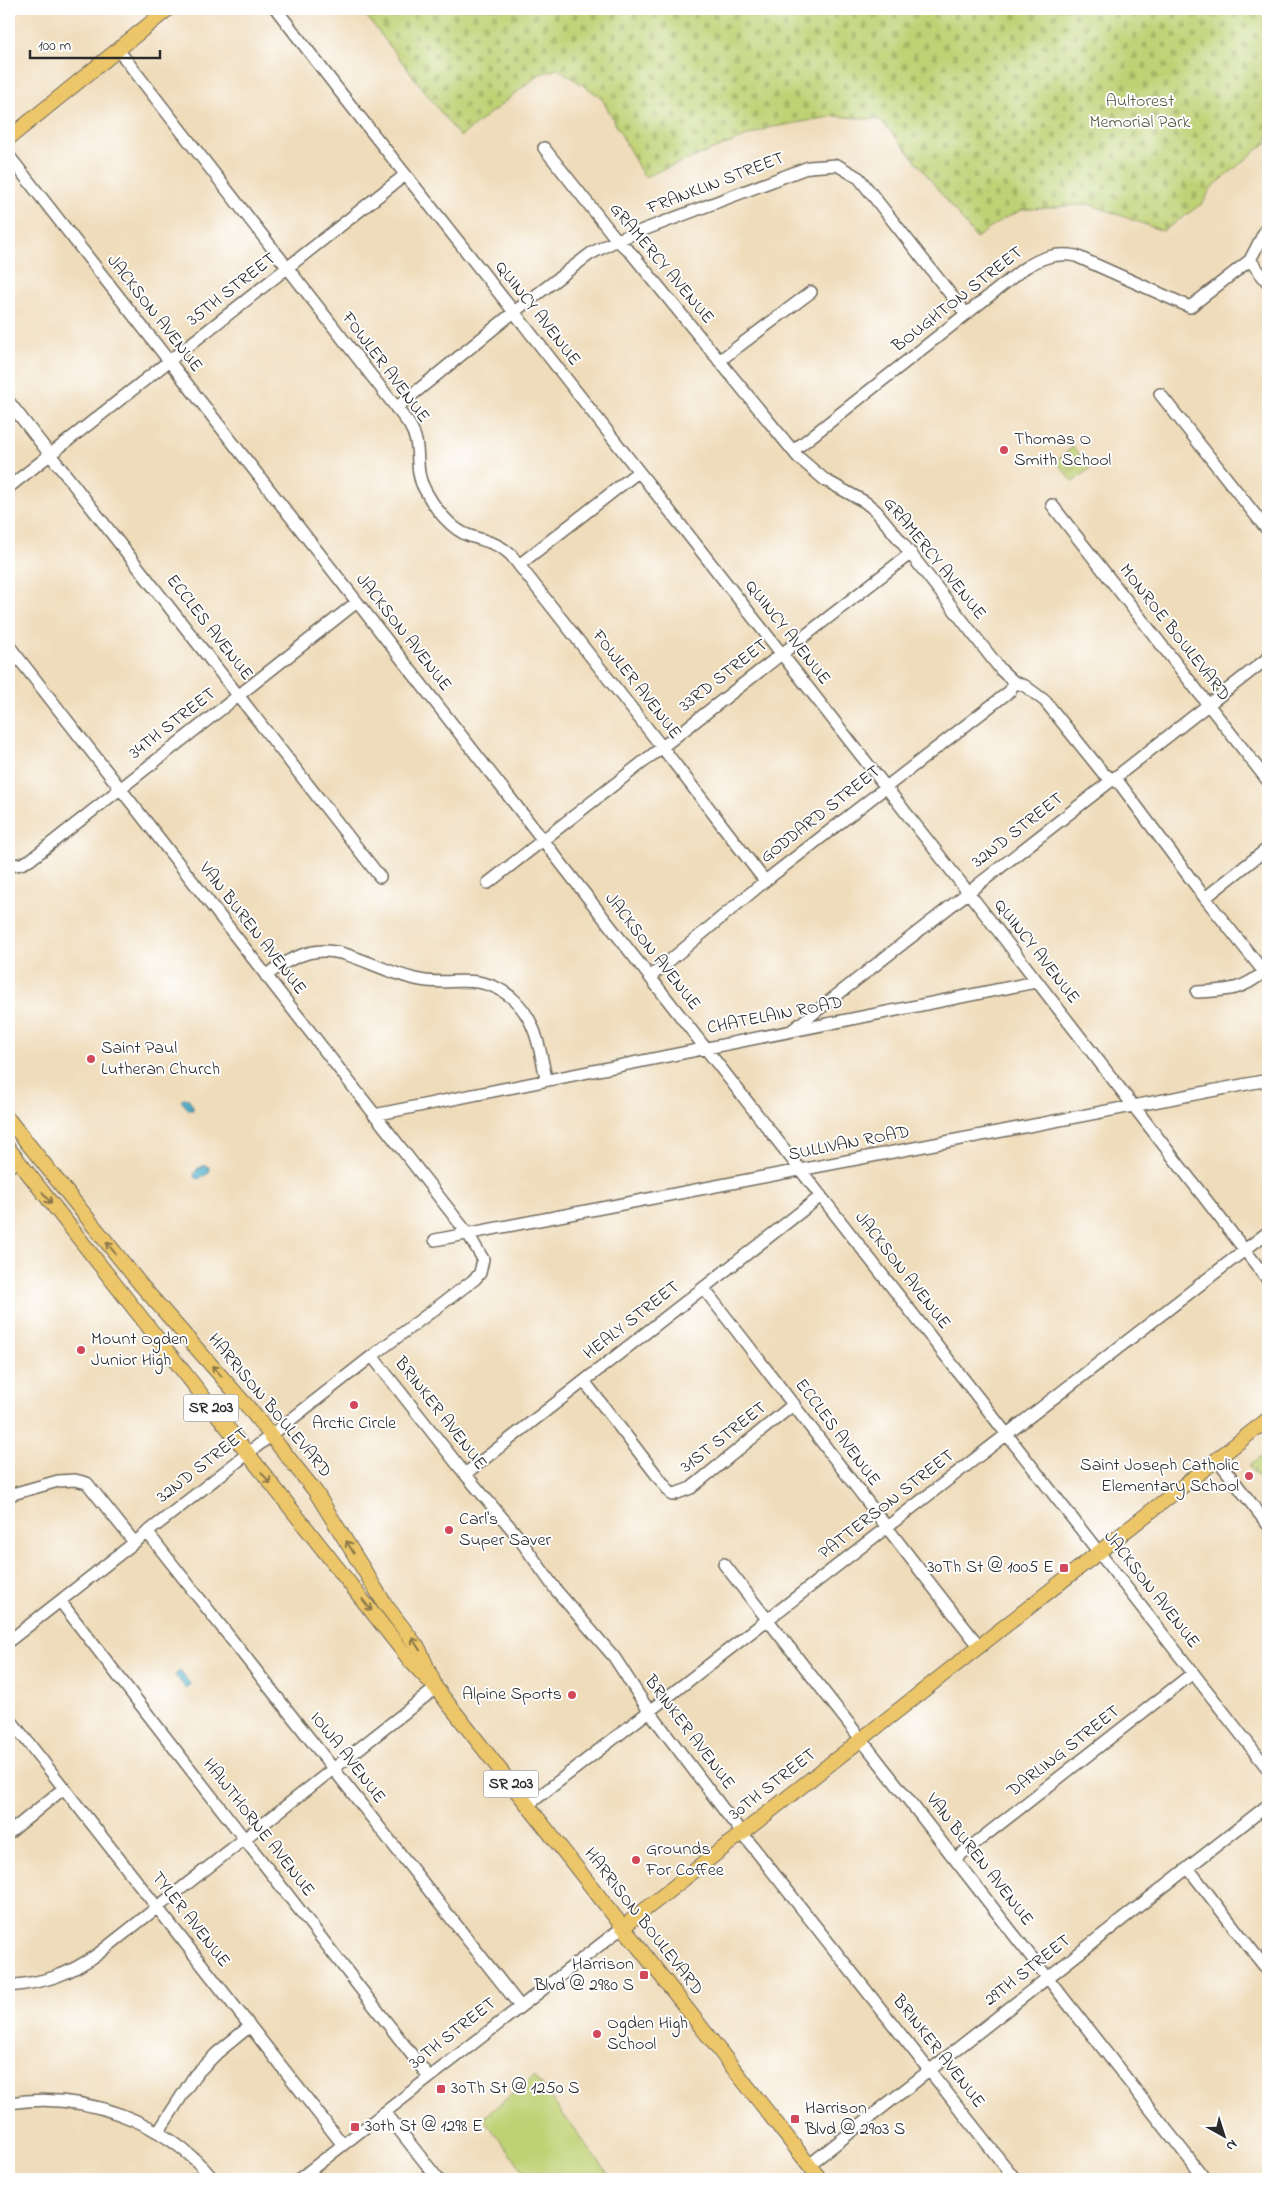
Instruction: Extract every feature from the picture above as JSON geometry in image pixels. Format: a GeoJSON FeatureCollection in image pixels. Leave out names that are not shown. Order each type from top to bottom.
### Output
{"type":"FeatureCollection","features":[{"type":"Feature","properties":{"kind":"main road"},"geometry":{"type":"LineString","coordinates":[[9,138],[119,51],[168,9]]}},
{"type":"Feature","properties":{"kind":"main road","name":"HARRISON BOULEVARD"},"geometry":{"type":"LineString","coordinates":[[9,1120],[141,1285],[271,1435],[323,1503],[385,1604],[415,1643],[426,1661],[436,1688]]}},
{"type":"Feature","properties":{"kind":"main road","name":"HARRISON BOULEVARD"},"geometry":{"type":"LineString","coordinates":[[12,1159],[412,1663],[436,1688],[820,2179]]}},
{"type":"Feature","properties":{"kind":"main road","name":"30TH STREET"},"geometry":{"type":"LineString","coordinates":[[623,1927],[1268,1419]]}},
{"type":"Feature","properties":{"kind":"street","name":"QUINCY AVENUE"},"geometry":{"type":"LineString","coordinates":[[276,9],[968,892],[1268,1280]]}},
{"type":"Feature","properties":{"kind":"street","name":"FOWLER AVENUE"},"geometry":{"type":"LineString","coordinates":[[119,51],[409,424],[417,440],[419,474],[429,498],[454,526],[469,536],[498,544],[511,555],[662,747],[764,881]]}},
{"type":"Feature","properties":{"kind":"street","name":"GRAMERCY AVENUE"},"geometry":{"type":"LineString","coordinates":[[544,148],[617,240],[632,254],[793,451],[825,480],[865,502],[876,512],[911,553],[1001,670],[1014,682],[1025,686],[1045,702],[1104,773],[1120,784],[1205,898],[1266,975]]}},
{"type":"Feature","properties":{"kind":"street","name":"JACKSON AVENUE"},"geometry":{"type":"LineString","coordinates":[[9,156],[1268,1770]]}},
{"type":"Feature","properties":{"kind":"street","name":"FRANKLIN STREET"},"geometry":{"type":"LineString","coordinates":[[396,408],[514,312],[590,254],[617,240],[808,167],[837,165],[859,178],[966,314]]}},
{"type":"Feature","properties":{"kind":"street","name":"35TH STREET"},"geometry":{"type":"LineString","coordinates":[[9,486],[288,269],[405,175]]}},
{"type":"Feature","properties":{"kind":"street"},"geometry":{"type":"LineString","coordinates":[[1268,225],[1250,260],[1268,283]]}},
{"type":"Feature","properties":{"kind":"street","name":"BOUGHTON STREET"},"geometry":{"type":"LineString","coordinates":[[793,451],[1035,261],[1046,257],[1067,254],[1088,260],[1190,307],[1250,260]]}},
{"type":"Feature","properties":{"kind":"street"},"geometry":{"type":"LineString","coordinates":[[719,361],[812,292]]}},
{"type":"Feature","properties":{"kind":"street"},"geometry":{"type":"LineString","coordinates":[[1160,394],[1268,531]]}},
{"type":"Feature","properties":{"kind":"street","name":"ECCLES AVENUE"},"geometry":{"type":"LineString","coordinates":[[9,402],[380,877]]}},
{"type":"Feature","properties":{"kind":"street"},"geometry":{"type":"LineString","coordinates":[[519,565],[638,472]]}},
{"type":"Feature","properties":{"kind":"street","name":"MONROE BOULEVARD"},"geometry":{"type":"LineString","coordinates":[[1052,505],[1268,781]]}},
{"type":"Feature","properties":{"kind":"street","name":"33RD STREET"},"geometry":{"type":"LineString","coordinates":[[488,883],[911,553]]}},
{"type":"Feature","properties":{"kind":"street","name":"34TH STREET"},"geometry":{"type":"LineString","coordinates":[[9,866],[30,860],[357,602]]}},
{"type":"Feature","properties":{"kind":"street","name":"VAN BUREN AVENUE"},"geometry":{"type":"LineString","coordinates":[[9,646],[468,1234]]}},
{"type":"Feature","properties":{"kind":"street","name":"32ND STREET"},"geometry":{"type":"LineString","coordinates":[[789,1032],[1268,658]]}},
{"type":"Feature","properties":{"kind":"street","name":"GODDARD STREET"},"geometry":{"type":"LineString","coordinates":[[650,977],[764,881],[1010,691],[1014,682]]}},
{"type":"Feature","properties":{"kind":"street"},"geometry":{"type":"LineString","coordinates":[[1205,898],[1268,848]]}},
{"type":"Feature","properties":{"kind":"street"},"geometry":{"type":"LineString","coordinates":[[266,976],[277,968],[303,955],[329,951],[356,956],[416,980],[465,980],[494,986],[518,1004],[530,1019],[538,1040],[546,1079]]}},
{"type":"Feature","properties":{"kind":"street"},"geometry":{"type":"LineString","coordinates":[[1197,992],[1235,990],[1266,975]]}},
{"type":"Feature","properties":{"kind":"street","name":"CHATELAIN ROAD"},"geometry":{"type":"LineString","coordinates":[[374,1115],[1036,982]]}},
{"type":"Feature","properties":{"kind":"street","name":"SULLIVAN ROAD"},"geometry":{"type":"LineString","coordinates":[[435,1240],[1268,1080]]}},
{"type":"Feature","properties":{"kind":"street","name":"HEALY STREET"},"geometry":{"type":"LineString","coordinates":[[465,1474],[821,1196]]}},
{"type":"Feature","properties":{"kind":"street","name":"PATTERSON STREET"},"geometry":{"type":"LineString","coordinates":[[528,1805],[1268,1232]]}},
{"type":"Feature","properties":{"kind":"street","name":"32ND STREET"},"geometry":{"type":"LineString","coordinates":[[9,1640],[372,1356],[475,1279],[480,1273],[483,1258],[468,1234]]}},
{"type":"Feature","properties":{"kind":"street","name":"ECCLES AVENUE"},"geometry":{"type":"LineString","coordinates":[[704,1289],[794,1404],[886,1528],[980,1646]]}},
{"type":"Feature","properties":{"kind":"street","name":"BRINKER AVENUE"},"geometry":{"type":"LineString","coordinates":[[372,1356],[465,1474],[516,1534],[556,1590],[614,1657],[649,1711],[1015,2179]]}},
{"type":"Feature","properties":{"kind":"street","name":"31ST STREET"},"geometry":{"type":"LineString","coordinates":[[584,1381],[672,1495],[691,1488],[794,1404]]}},
{"type":"Feature","properties":{"kind":"street"},"geometry":{"type":"LineString","coordinates":[[1217,1459],[1268,1525]]}},
{"type":"Feature","properties":{"kind":"street"},"geometry":{"type":"LineString","coordinates":[[9,1495],[58,1481],[75,1480],[87,1483],[134,1542]]}},
{"type":"Feature","properties":{"kind":"street","name":"IOWA AVENUE"},"geometry":{"type":"LineString","coordinates":[[147,1532],[520,2006]]}},
{"type":"Feature","properties":{"kind":"street","name":"VAN BUREN AVENUE"},"geometry":{"type":"LineString","coordinates":[[724,1564],[1049,1977],[1205,2179]]}},
{"type":"Feature","properties":{"kind":"street","name":"HAWTHORNE AVENUE"},"geometry":{"type":"LineString","coordinates":[[60,1601],[429,2077]]}},
{"type":"Feature","properties":{"kind":"street","name":"DARLING STREET"},"geometry":{"type":"LineString","coordinates":[[955,1858],[1193,1673]]}},
{"type":"Feature","properties":{"kind":"street"},"geometry":{"type":"LineString","coordinates":[[9,1986],[55,1978],[75,1970],[157,1908],[436,1688]]}},
{"type":"Feature","properties":{"kind":"street","name":"TYLER AVENUE"},"geometry":{"type":"LineString","coordinates":[[9,1718],[343,2144]]}},
{"type":"Feature","properties":{"kind":"street"},"geometry":{"type":"LineString","coordinates":[[9,1833],[64,1788]]}},
{"type":"Feature","properties":{"kind":"street","name":"29TH STREET"},"geometry":{"type":"LineString","coordinates":[[808,2164],[1268,1805]]}},
{"type":"Feature","properties":{"kind":"street"},"geometry":{"type":"LineString","coordinates":[[1188,1868],[1268,1971]]}},
{"type":"Feature","properties":{"kind":"street","name":"30TH STREET"},"geometry":{"type":"LineString","coordinates":[[299,2179],[623,1927]]}},
{"type":"Feature","properties":{"kind":"street"},"geometry":{"type":"LineString","coordinates":[[159,2131],[195,2075],[217,2053],[250,2026]]}},
{"type":"Feature","properties":{"kind":"street"},"geometry":{"type":"LineString","coordinates":[[9,2103],[25,2100],[66,2102],[119,2114],[159,2131],[188,2153],[213,2179]]}},
{"type":"Feature","properties":{"kind":"street"},"geometry":{"type":"LineString","coordinates":[[385,2112],[438,2179]]}},
{"type":"Feature","properties":{"kind":"green space","name":"Aultorest Memorial Park"},"geometry":{"type":"Polygon","coordinates":[[[361,9],[1268,9],[1268,141],[1211,188],[1203,203],[1163,231],[1089,204],[1022,210],[1003,219],[976,238],[908,151],[880,120],[835,116],[768,128],[644,177],[601,97],[558,69],[540,74],[460,137],[361,9]]]}},
{"type":"Feature","properties":{"kind":"green space"},"geometry":{"type":"Polygon","coordinates":[[[1073,447],[1091,468],[1073,482],[1056,461],[1073,447]]]}},
{"type":"Feature","properties":{"kind":"green space"},"geometry":{"type":"Polygon","coordinates":[[[1268,1452],[1268,1472],[1259,1479],[1249,1466],[1268,1452]]]}},
{"type":"Feature","properties":{"kind":"green space"},"geometry":{"type":"Polygon","coordinates":[[[534,2076],[612,2179],[530,2179],[483,2118],[534,2076]]]}},
{"type":"Feature","properties":{"kind":"water"},"geometry":{"type":"Polygon","coordinates":[[[184,1098],[189,1099],[193,1110],[189,1110],[181,1101],[184,1098]]]}},
{"type":"Feature","properties":{"kind":"water"},"geometry":{"type":"Polygon","coordinates":[[[205,1165],[209,1167],[209,1173],[198,1179],[195,1178],[194,1175],[197,1169],[205,1165]]]}},
{"type":"Feature","properties":{"kind":"water"},"geometry":{"type":"Polygon","coordinates":[[[180,1671],[191,1685],[186,1689],[175,1675],[180,1671]]]}},
{"type":"Feature","properties":{"kind":"place","name":"Thomas O Smith School"},"geometry":{"type":"Point","coordinates":[1004,450]}},
{"type":"Feature","properties":{"kind":"place","name":"Saint Paul Lutheran Church"},"geometry":{"type":"Point","coordinates":[91,1059]}},
{"type":"Feature","properties":{"kind":"place","name":"Mount Ogden Junior High"},"geometry":{"type":"Point","coordinates":[81,1350]}},
{"type":"Feature","properties":{"kind":"place","name":"Arctic Circle"},"geometry":{"type":"Point","coordinates":[354,1405]}},
{"type":"Feature","properties":{"kind":"place","name":"Saint Joseph Catholic Elementary School"},"geometry":{"type":"Point","coordinates":[1249,1476]}},
{"type":"Feature","properties":{"kind":"place","name":"Carl's Super Saver"},"geometry":{"type":"Point","coordinates":[449,1530]}},
{"type":"Feature","properties":{"kind":"place","name":"30Th St @ 1005 E"},"geometry":{"type":"Point","coordinates":[1064,1568]}},
{"type":"Feature","properties":{"kind":"place","name":"Alpine Sports"},"geometry":{"type":"Point","coordinates":[572,1695]}},
{"type":"Feature","properties":{"kind":"place","name":"Grounds For Coffee"},"geometry":{"type":"Point","coordinates":[636,1860]}},
{"type":"Feature","properties":{"kind":"place","name":"Harrison Blvd @ 2980 S"},"geometry":{"type":"Point","coordinates":[644,1975]}},
{"type":"Feature","properties":{"kind":"place","name":"Ogden High School"},"geometry":{"type":"Point","coordinates":[597,2034]}},
{"type":"Feature","properties":{"kind":"place","name":"30Th St @ 1250 S"},"geometry":{"type":"Point","coordinates":[441,2089]}},
{"type":"Feature","properties":{"kind":"place","name":"Harrison Blvd @ 2903 S"},"geometry":{"type":"Point","coordinates":[795,2119]}},
{"type":"Feature","properties":{"kind":"place","name":"30th St @ 1298 E"},"geometry":{"type":"Point","coordinates":[355,2127]}}]}
